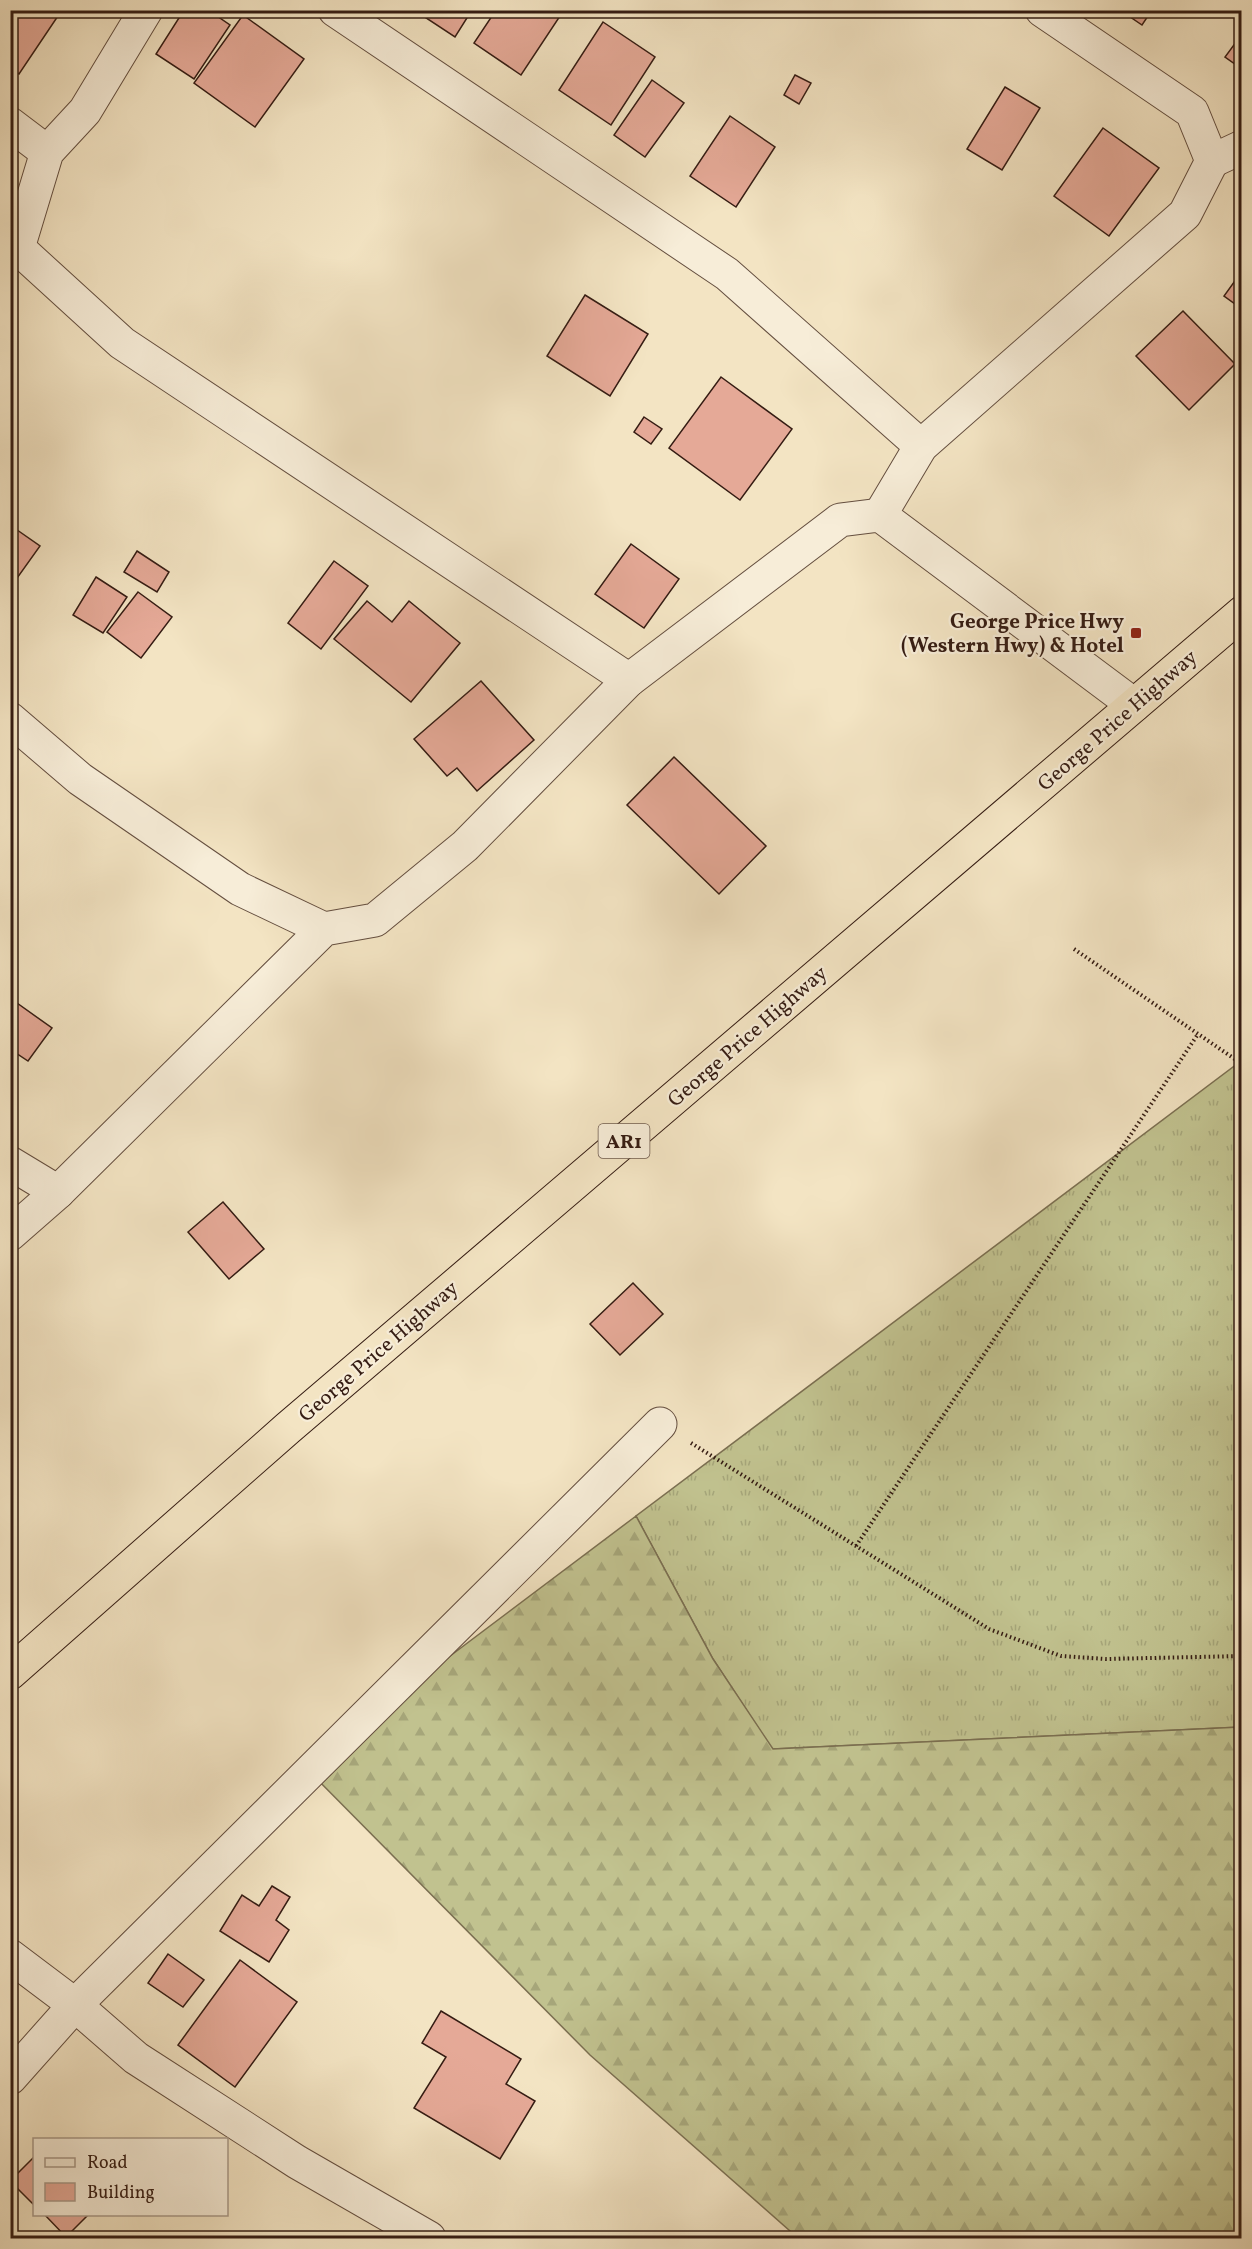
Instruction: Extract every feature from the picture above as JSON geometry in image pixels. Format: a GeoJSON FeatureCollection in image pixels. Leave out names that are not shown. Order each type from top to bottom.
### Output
{"type":"FeatureCollection","features":[{"type":"Feature","properties":{"kind":"highway","name":"George Price Highway"},"geometry":{"type":"LineString","coordinates":[[10,1673],[288,1428],[1242,613]]}},
{"type":"Feature","properties":{"kind":"street"},"geometry":{"type":"LineString","coordinates":[[146,10],[85,111],[47,152],[14,251],[122,343],[629,680]]}},
{"type":"Feature","properties":{"kind":"street"},"geometry":{"type":"LineString","coordinates":[[335,10],[727,274],[921,446]]}},
{"type":"Feature","properties":{"kind":"street"},"geometry":{"type":"LineString","coordinates":[[1042,10],[1192,112],[1212,161]]}},
{"type":"Feature","properties":{"kind":"street"},"geometry":{"type":"LineString","coordinates":[[10,124],[47,152]]}},
{"type":"Feature","properties":{"kind":"street"},"geometry":{"type":"LineString","coordinates":[[880,514],[921,446],[1185,214],[1212,161],[1242,147]]}},
{"type":"Feature","properties":{"kind":"street"},"geometry":{"type":"LineString","coordinates":[[10,719],[80,779],[240,889],[324,928],[375,920],[465,846],[629,680],[840,520],[880,514],[1134,705]]}},
{"type":"Feature","properties":{"kind":"street"},"geometry":{"type":"LineString","coordinates":[[10,1233],[58,1192],[324,928]]}},
{"type":"Feature","properties":{"kind":"street"},"geometry":{"type":"LineString","coordinates":[[10,1163],[58,1192]]}},
{"type":"Feature","properties":{"kind":"street"},"geometry":{"type":"LineString","coordinates":[[10,2078],[75,2005],[660,1424]]}},
{"type":"Feature","properties":{"kind":"street"},"geometry":{"type":"LineString","coordinates":[[10,1956],[75,2005],[136,2058],[297,2162],[429,2238]]}},
{"type":"Feature","properties":{"kind":"path"},"geometry":{"type":"LineString","coordinates":[[1074,949],[1242,1064]]}},
{"type":"Feature","properties":{"kind":"path"},"geometry":{"type":"LineString","coordinates":[[856,1546],[1198,1034]]}},
{"type":"Feature","properties":{"kind":"path"},"geometry":{"type":"LineString","coordinates":[[660,1424],[989,1629],[1061,1656],[1106,1659],[1242,1656]]}},
{"type":"Feature","properties":{"kind":"green space"},"geometry":{"type":"Polygon","coordinates":[[[1241,1061],[1241,1727],[772,1749],[713,1659],[636,1516],[1241,1061]]]}},
{"type":"Feature","properties":{"kind":"green space"},"geometry":{"type":"Polygon","coordinates":[[[636,1516],[713,1659],[773,1749],[1241,1727],[1241,2238],[798,2238],[590,2055],[304,1766],[636,1516]]]}},
{"type":"Feature","properties":{"kind":"building"},"geometry":{"type":"Polygon","coordinates":[[[10,10],[62,10],[19,74],[10,69],[10,10]]]}},
{"type":"Feature","properties":{"kind":"building"},"geometry":{"type":"Polygon","coordinates":[[[184,10],[208,10],[230,25],[194,79],[156,54],[184,10]]]}},
{"type":"Feature","properties":{"kind":"building"},"geometry":{"type":"Polygon","coordinates":[[[414,10],[472,10],[455,37],[414,10]]]}},
{"type":"Feature","properties":{"kind":"building"},"geometry":{"type":"Polygon","coordinates":[[[496,10],[564,10],[521,75],[474,43],[496,10]]]}},
{"type":"Feature","properties":{"kind":"building"},"geometry":{"type":"Polygon","coordinates":[[[1120,10],[1152,10],[1142,25],[1120,10]]]}},
{"type":"Feature","properties":{"kind":"building"},"geometry":{"type":"Polygon","coordinates":[[[243,15],[304,59],[255,127],[194,83],[243,15]]]}},
{"type":"Feature","properties":{"kind":"building"},"geometry":{"type":"Polygon","coordinates":[[[603,22],[655,57],[611,125],[559,90],[603,22]]]}},
{"type":"Feature","properties":{"kind":"building"},"geometry":{"type":"Polygon","coordinates":[[[1242,34],[1242,69],[1225,57],[1242,34]]]}},
{"type":"Feature","properties":{"kind":"building"},"geometry":{"type":"Polygon","coordinates":[[[795,75],[811,83],[799,104],[784,95],[795,75]]]}},
{"type":"Feature","properties":{"kind":"building"},"geometry":{"type":"Polygon","coordinates":[[[652,80],[684,103],[645,157],[614,135],[652,80]]]}},
{"type":"Feature","properties":{"kind":"building"},"geometry":{"type":"Polygon","coordinates":[[[1005,87],[1040,108],[1002,170],[967,149],[1005,87]]]}},
{"type":"Feature","properties":{"kind":"building"},"geometry":{"type":"Polygon","coordinates":[[[730,116],[775,147],[736,207],[690,176],[730,116]]]}},
{"type":"Feature","properties":{"kind":"building"},"geometry":{"type":"Polygon","coordinates":[[[1103,128],[1159,168],[1109,236],[1054,196],[1103,128]]]}},
{"type":"Feature","properties":{"kind":"building"},"geometry":{"type":"Polygon","coordinates":[[[1242,271],[1242,309],[1224,296],[1242,271]]]}},
{"type":"Feature","properties":{"kind":"building"},"geometry":{"type":"Polygon","coordinates":[[[585,295],[648,334],[610,396],[547,356],[585,295]]]}},
{"type":"Feature","properties":{"kind":"building"},"geometry":{"type":"Polygon","coordinates":[[[1183,311],[1235,364],[1189,410],[1136,356],[1183,311]]]}},
{"type":"Feature","properties":{"kind":"building"},"geometry":{"type":"Polygon","coordinates":[[[721,377],[792,429],[740,500],[669,448],[721,377]]]}},
{"type":"Feature","properties":{"kind":"building"},"geometry":{"type":"Polygon","coordinates":[[[644,417],[662,429],[651,444],[634,432],[644,417]]]}},
{"type":"Feature","properties":{"kind":"building"},"geometry":{"type":"Polygon","coordinates":[[[10,525],[40,546],[10,588],[10,525]]]}},
{"type":"Feature","properties":{"kind":"building"},"geometry":{"type":"Polygon","coordinates":[[[631,544],[679,579],[644,628],[595,594],[631,544]]]}},
{"type":"Feature","properties":{"kind":"building"},"geometry":{"type":"Polygon","coordinates":[[[137,551],[169,572],[157,592],[124,572],[137,551]]]}},
{"type":"Feature","properties":{"kind":"building"},"geometry":{"type":"Polygon","coordinates":[[[334,561],[368,586],[321,649],[288,623],[334,561]]]}},
{"type":"Feature","properties":{"kind":"building"},"geometry":{"type":"Polygon","coordinates":[[[96,577],[127,597],[103,633],[73,615],[96,577]]]}},
{"type":"Feature","properties":{"kind":"building"},"geometry":{"type":"Polygon","coordinates":[[[138,592],[172,617],[141,658],[107,632],[138,592]]]}},
{"type":"Feature","properties":{"kind":"building"},"geometry":{"type":"Polygon","coordinates":[[[367,601],[392,622],[409,601],[460,643],[411,702],[334,639],[367,601]]]}},
{"type":"Feature","properties":{"kind":"building"},"geometry":{"type":"Polygon","coordinates":[[[481,681],[534,740],[477,791],[457,768],[447,776],[414,739],[481,681]]]}},
{"type":"Feature","properties":{"kind":"building"},"geometry":{"type":"Polygon","coordinates":[[[674,757],[766,846],[719,894],[627,805],[674,757]]]}},
{"type":"Feature","properties":{"kind":"building"},"geometry":{"type":"Polygon","coordinates":[[[10,998],[52,1028],[28,1061],[10,1049],[10,998]]]}},
{"type":"Feature","properties":{"kind":"building"},"geometry":{"type":"Polygon","coordinates":[[[223,1202],[264,1249],[229,1279],[188,1232],[223,1202]]]}},
{"type":"Feature","properties":{"kind":"building"},"geometry":{"type":"Polygon","coordinates":[[[633,1283],[663,1314],[620,1355],[590,1324],[633,1283]]]}},
{"type":"Feature","properties":{"kind":"building"},"geometry":{"type":"Polygon","coordinates":[[[272,1886],[290,1897],[276,1920],[289,1930],[269,1962],[220,1931],[242,1895],[259,1906],[272,1886]]]}},
{"type":"Feature","properties":{"kind":"building"},"geometry":{"type":"Polygon","coordinates":[[[168,1954],[204,1980],[183,2007],[148,1983],[168,1954]]]}},
{"type":"Feature","properties":{"kind":"building"},"geometry":{"type":"Polygon","coordinates":[[[240,1960],[297,2002],[235,2087],[178,2045],[240,1960]]]}},
{"type":"Feature","properties":{"kind":"building"},"geometry":{"type":"Polygon","coordinates":[[[441,2011],[521,2059],[506,2084],[535,2101],[500,2159],[414,2108],[446,2057],[422,2043],[441,2011]]]}},
{"type":"Feature","properties":{"kind":"building"},"geometry":{"type":"Polygon","coordinates":[[[33,2158],[33,2204],[10,2181],[33,2158]]]}},
{"type":"Feature","properties":{"kind":"building"},"geometry":{"type":"Polygon","coordinates":[[[46,2216],[87,2216],[66,2237],[46,2216]]]}},
{"type":"Feature","properties":{"kind":"place","name":"George Price Hwy (Western Hwy) & Hotel"},"geometry":{"type":"Point","coordinates":[1136,633]}}]}
